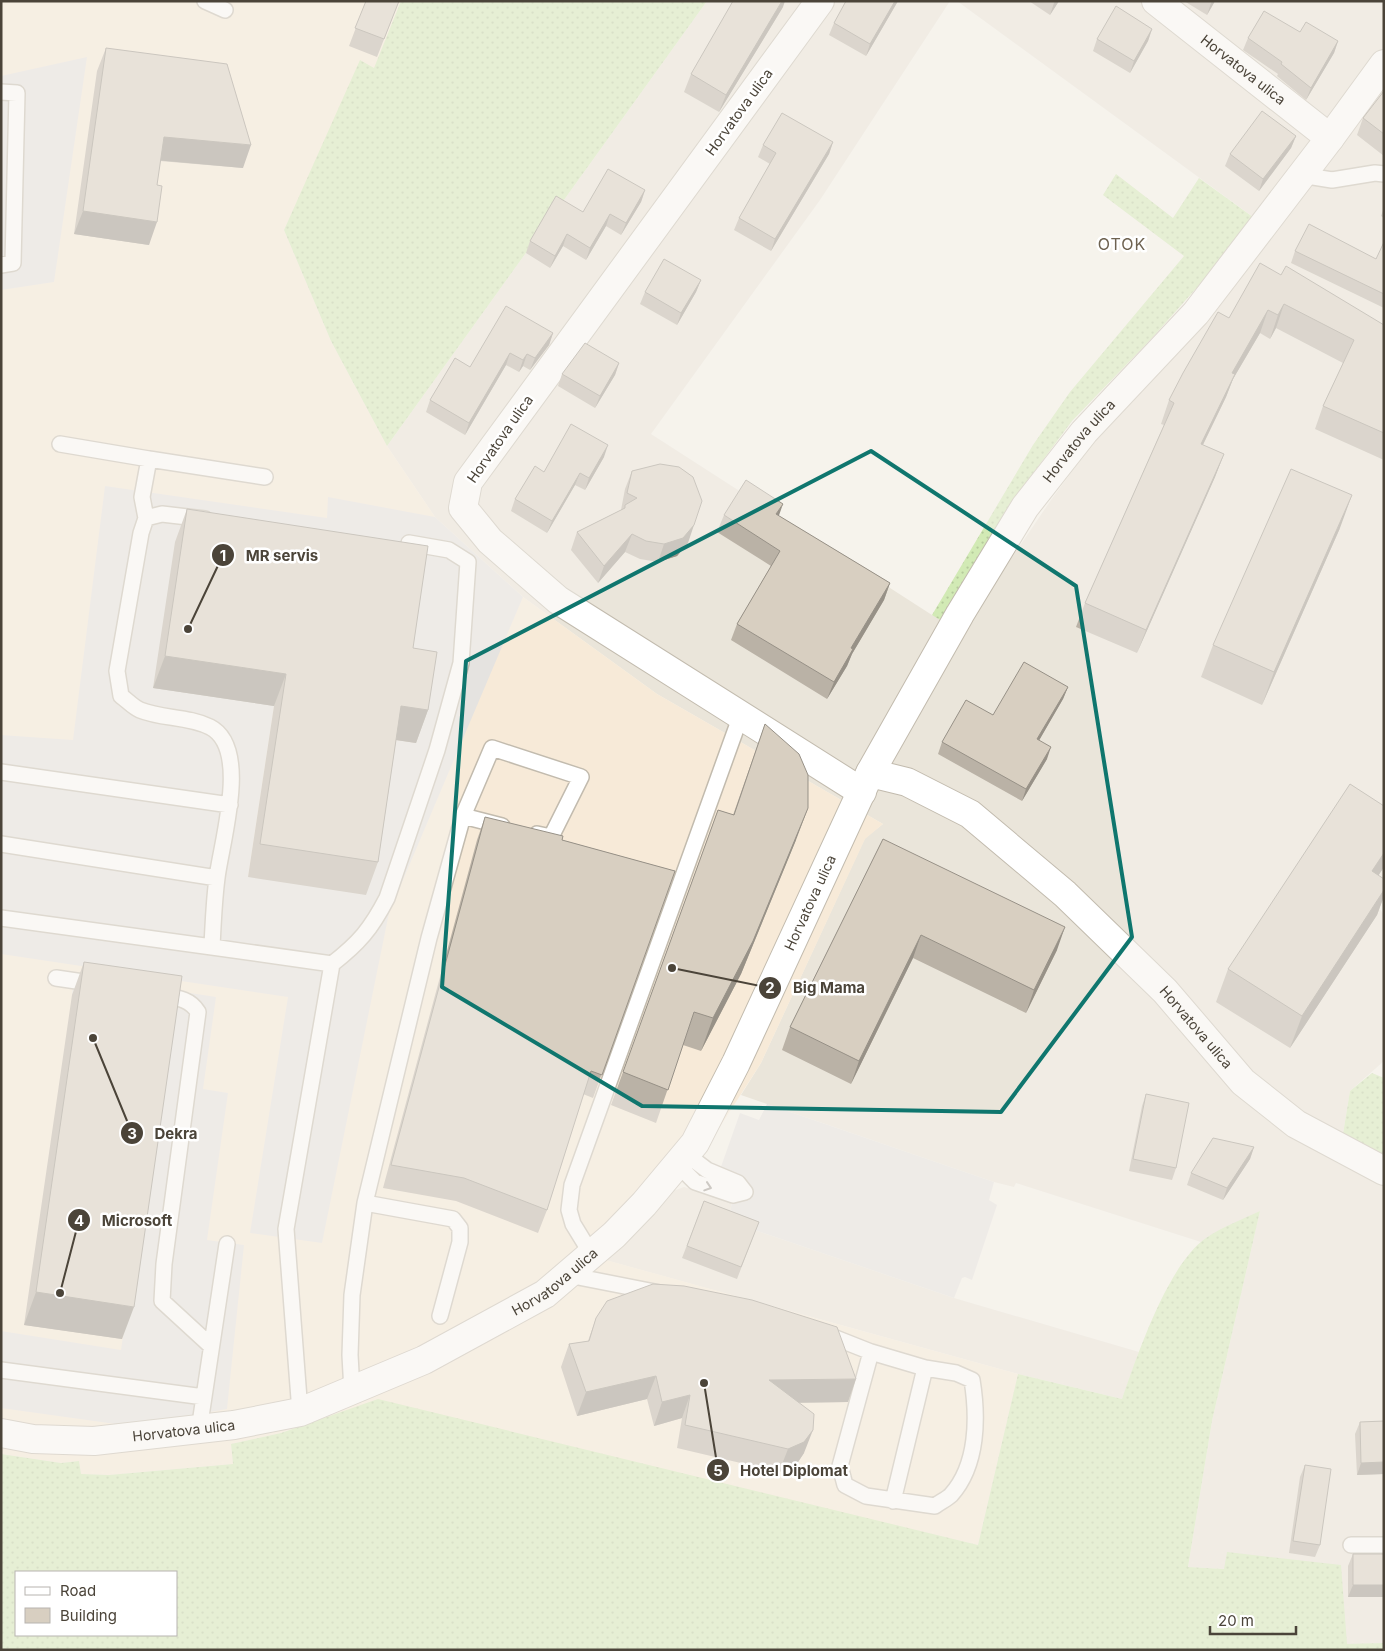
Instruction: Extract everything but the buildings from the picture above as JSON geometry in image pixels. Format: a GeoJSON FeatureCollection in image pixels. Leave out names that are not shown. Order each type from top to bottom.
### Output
{"type":"FeatureCollection","features":[{"type":"Feature","properties":{"kind":"street","name":"Horvatova ulica"},"geometry":{"type":"LineString","coordinates":[[820,1],[468,482],[463,508],[490,541],[558,600],[741,715],[866,782],[907,782],[970,814],[1065,894],[1165,991],[1243,1082],[1296,1124],[1384,1172]]}},
{"type":"Feature","properties":{"kind":"street","name":"Horvatova ulica"},"geometry":{"type":"LineString","coordinates":[[1156,1],[1330,138]]}},
{"type":"Feature","properties":{"kind":"street","name":"Horvatova ulica"},"geometry":{"type":"LineString","coordinates":[[1,1433],[33,1439],[94,1441],[199,1430],[300,1412],[352,1392],[424,1360],[545,1294],[592,1255],[644,1204],[695,1143],[736,1063],[866,782],[960,614],[1024,507],[1084,432],[1196,313],[1384,64]]}},
{"type":"Feature","properties":{"kind":"lane"},"geometry":{"type":"LineString","coordinates":[[205,1],[225,10]]}},
{"type":"Feature","properties":{"kind":"lane"},"geometry":{"type":"LineString","coordinates":[[1,92],[16,93],[13,263],[1,265]]}},
{"type":"Feature","properties":{"kind":"lane"},"geometry":{"type":"LineString","coordinates":[[1301,175],[1332,180],[1375,173],[1384,174]]}},
{"type":"Feature","properties":{"kind":"lane"},"geometry":{"type":"LineString","coordinates":[[60,444],[265,477]]}},
{"type":"Feature","properties":{"kind":"lane"},"geometry":{"type":"LineString","coordinates":[[149,459],[142,498],[146,518],[141,533],[117,671],[121,696],[139,709],[186,719],[211,728],[226,743],[231,759],[230,805],[217,878],[212,947]]}},
{"type":"Feature","properties":{"kind":"lane"},"geometry":{"type":"LineString","coordinates":[[146,518],[162,514],[220,521]]}},
{"type":"Feature","properties":{"kind":"lane"},"geometry":{"type":"LineString","coordinates":[[300,1412],[286,1229],[332,964],[359,942],[377,918],[387,898],[437,750],[461,663],[468,562],[449,550],[394,542]]}},
{"type":"Feature","properties":{"kind":"lane"},"geometry":{"type":"LineString","coordinates":[[592,1255],[573,1224],[569,1210],[572,1185],[741,715]]}},
{"type":"Feature","properties":{"kind":"lane"},"geometry":{"type":"LineString","coordinates":[[352,1392],[350,1355],[352,1295],[365,1203],[429,938],[463,816],[492,748],[581,777],[552,837],[463,816]]}},
{"type":"Feature","properties":{"kind":"lane"},"geometry":{"type":"LineString","coordinates":[[1,772],[230,805]]}},
{"type":"Feature","properties":{"kind":"lane"},"geometry":{"type":"LineString","coordinates":[[1,844],[217,878]]}},
{"type":"Feature","properties":{"kind":"lane"},"geometry":{"type":"LineString","coordinates":[[1,918],[332,964]]}},
{"type":"Feature","properties":{"kind":"lane"},"geometry":{"type":"LineString","coordinates":[[56,978],[112,987]]}},
{"type":"Feature","properties":{"kind":"lane"},"geometry":{"type":"LineString","coordinates":[[140,992],[186,1000],[194,1005],[198,1012],[164,1264],[162,1301],[212,1346]]}},
{"type":"Feature","properties":{"kind":"lane"},"geometry":{"type":"LineString","coordinates":[[365,1203],[453,1219],[460,1228],[460,1242],[440,1316]]}},
{"type":"Feature","properties":{"kind":"lane"},"geometry":{"type":"LineString","coordinates":[[199,1430],[227,1244]]}},
{"type":"Feature","properties":{"kind":"lane"},"geometry":{"type":"LineString","coordinates":[[568,1275],[678,1297]]}},
{"type":"Feature","properties":{"kind":"lane"},"geometry":{"type":"LineString","coordinates":[[806,1328],[824,1333],[871,1352],[925,1368],[956,1373],[972,1380],[977,1409],[973,1447],[964,1475],[951,1495],[936,1506],[866,1496],[845,1485],[840,1466],[871,1352]]}},
{"type":"Feature","properties":{"kind":"lane"},"geometry":{"type":"LineString","coordinates":[[893,1501],[925,1368]]}},
{"type":"Feature","properties":{"kind":"lane"},"geometry":{"type":"LineString","coordinates":[[1,1370],[204,1397]]}},
{"type":"Feature","properties":{"kind":"lane"},"geometry":{"type":"LineString","coordinates":[[1351,1545],[1384,1545]]}},
{"type":"Feature","properties":{"kind":"highlighted area"},"geometry":{"type":"Polygon","coordinates":[[[871,451],[1076,586],[1132,937],[1001,1112],[642,1106],[442,987],[466,661],[871,451]]]}},
{"type":"Feature","properties":{"kind":"shaded area"},"geometry":{"type":"Polygon","coordinates":[[[1,1],[401,1],[374,69],[361,61],[284,230],[331,341],[387,446],[435,517],[523,597],[657,694],[883,824],[865,839],[761,1063],[694,1167],[606,1260],[1018,1374],[978,1545],[813,1506],[322,1418],[281,1433],[231,1444],[233,1464],[109,1475],[81,1474],[79,1461],[61,1463],[1,1454],[1,1]]]}},
{"type":"Feature","properties":{"kind":"shaded area"},"geometry":{"type":"Polygon","coordinates":[[[707,1],[950,1],[820,200],[651,434],[932,615],[964,628],[1051,500],[1118,409],[1214,309],[1275,233],[957,1],[1384,1],[1384,885],[1374,901],[1384,915],[1384,1061],[1350,1091],[1343,1134],[1384,1182],[1384,1643],[1347,1645],[1227,1553],[1225,1569],[1188,1567],[1212,1421],[1260,1211],[1201,1242],[1016,1183],[1014,1187],[994,1182],[741,1095],[761,1063],[865,838],[883,824],[657,694],[523,597],[435,517],[387,446],[707,1]]]}},
{"type":"Feature","properties":{"kind":"shaded area"},"geometry":{"type":"Polygon","coordinates":[[[87,57],[54,282],[1,290],[1,76],[87,57]]]}},
{"type":"Feature","properties":{"kind":"shaded area"},"geometry":{"type":"Polygon","coordinates":[[[105,486],[327,518],[328,497],[435,517],[523,597],[389,913],[322,1243],[250,1233],[288,997],[1,954],[1,735],[73,740],[105,486]],[[274,706],[248,877],[389,739],[416,743],[274,706]]]}},
{"type":"Feature","properties":{"kind":"shaded area"},"geometry":{"type":"Polygon","coordinates":[[[74,975],[216,997],[203,1089],[228,1093],[207,1240],[244,1245],[227,1409],[130,1426],[1,1408],[1,1331],[121,1350],[170,1009],[72,995],[74,975]]]}},
{"type":"Feature","properties":{"kind":"shaded area"},"geometry":{"type":"Polygon","coordinates":[[[767,1104],[994,1182],[989,1200],[997,1205],[972,1280],[965,1277],[962,1278],[954,1298],[728,1221],[732,1202],[711,1195],[740,1113],[759,1120],[767,1104]]]}},
{"type":"Feature","properties":{"kind":"shaded area"},"geometry":{"type":"Polygon","coordinates":[[[684,1187],[732,1202],[728,1221],[954,1298],[1139,1352],[1122,1399],[1018,1374],[605,1260],[673,1191],[684,1187]]]}},
{"type":"Feature","properties":{"kind":"green space"},"geometry":{"type":"Polygon","coordinates":[[[401,1],[707,1],[387,446],[331,341],[284,230],[360,60],[374,68],[401,1]]]}},
{"type":"Feature","properties":{"kind":"green space"},"geometry":{"type":"Polygon","coordinates":[[[1116,174],[1173,218],[1199,178],[1257,220],[1152,338],[1072,421],[1031,476],[942,621],[932,615],[1033,445],[1070,392],[1184,256],[1103,195],[1116,174]]]}},
{"type":"Feature","properties":{"kind":"green space"},"geometry":{"type":"Polygon","coordinates":[[[1372,1073],[1384,1078],[1384,1158],[1343,1134],[1350,1091],[1372,1073]]]}},
{"type":"Feature","properties":{"kind":"green space"},"geometry":{"type":"Polygon","coordinates":[[[1260,1211],[1212,1421],[1188,1567],[1224,1569],[1227,1552],[1341,1565],[1347,1644],[1384,1643],[1384,1650],[1,1650],[1,1454],[61,1463],[79,1461],[81,1474],[109,1475],[233,1464],[231,1444],[281,1433],[378,1399],[978,1545],[1018,1374],[1122,1399],[1155,1312],[1179,1268],[1192,1251],[1206,1238],[1260,1211]]]}},
{"type":"Feature","properties":{"kind":"place","name":"MR servis"},"geometry":{"type":"Point","coordinates":[188,629]}},
{"type":"Feature","properties":{"kind":"place","name":"Big Mama"},"geometry":{"type":"Point","coordinates":[672,968]}},
{"type":"Feature","properties":{"kind":"place","name":"Dekra"},"geometry":{"type":"Point","coordinates":[93,1038]}},
{"type":"Feature","properties":{"kind":"place","name":"Microsoft"},"geometry":{"type":"Point","coordinates":[60,1293]}},
{"type":"Feature","properties":{"kind":"place","name":"Hotel Diplomat"},"geometry":{"type":"Point","coordinates":[704,1383]}},
{"type":"Feature","properties":{"kind":"district","name":"OTOK"},"geometry":{"type":"Point","coordinates":[1122,244]}}]}
